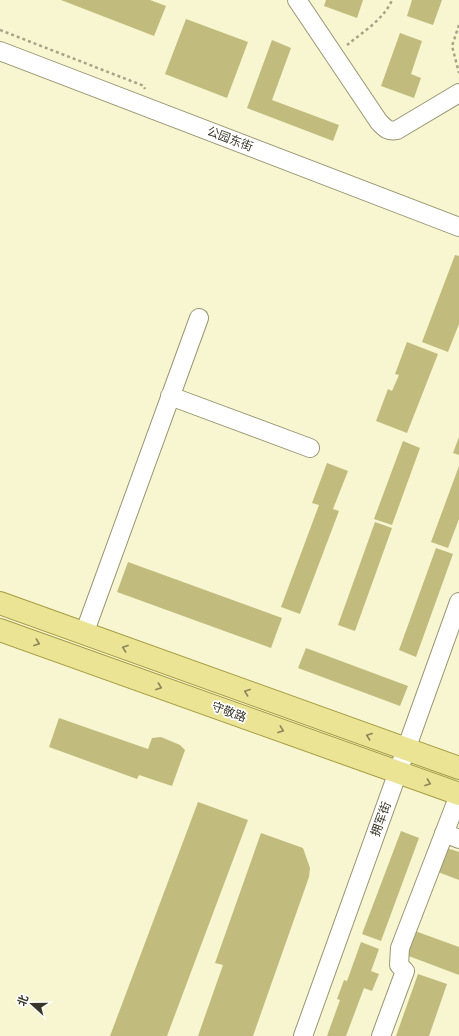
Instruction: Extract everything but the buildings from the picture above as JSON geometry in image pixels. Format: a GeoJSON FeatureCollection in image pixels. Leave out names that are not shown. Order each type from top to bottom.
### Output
{"type":"FeatureCollection","features":[{"type":"Feature","properties":{"kind":"main road","name":"守敬路"},"geometry":{"type":"LineString","coordinates":[[0,603],[459,768]]}},
{"type":"Feature","properties":{"kind":"main road","name":"守敬路"},"geometry":{"type":"LineString","coordinates":[[0,630],[459,794]]}},
{"type":"Feature","properties":{"kind":"street"},"geometry":{"type":"LineString","coordinates":[[297,0],[379,122],[386,129],[392,131],[397,130],[459,93]]}},
{"type":"Feature","properties":{"kind":"street","name":"公园东街"},"geometry":{"type":"LineString","coordinates":[[0,51],[459,227]]}},
{"type":"Feature","properties":{"kind":"street"},"geometry":{"type":"LineString","coordinates":[[84,634],[199,318]]}},
{"type":"Feature","properties":{"kind":"street"},"geometry":{"type":"LineString","coordinates":[[170,396],[310,448]]}},
{"type":"Feature","properties":{"kind":"street","name":"拥军街"},"geometry":{"type":"LineString","coordinates":[[303,1036],[459,602]]}},
{"type":"Feature","properties":{"kind":"street"},"geometry":{"type":"LineString","coordinates":[[381,1036],[405,971],[399,965],[400,948],[451,836],[459,794]]}},
{"type":"Feature","properties":{"kind":"path"},"geometry":{"type":"LineString","coordinates":[[334,55],[378,19],[387,10],[392,0]]}},
{"type":"Feature","properties":{"kind":"path"},"geometry":{"type":"LineString","coordinates":[[459,25],[452,46],[459,73]]}}]}
